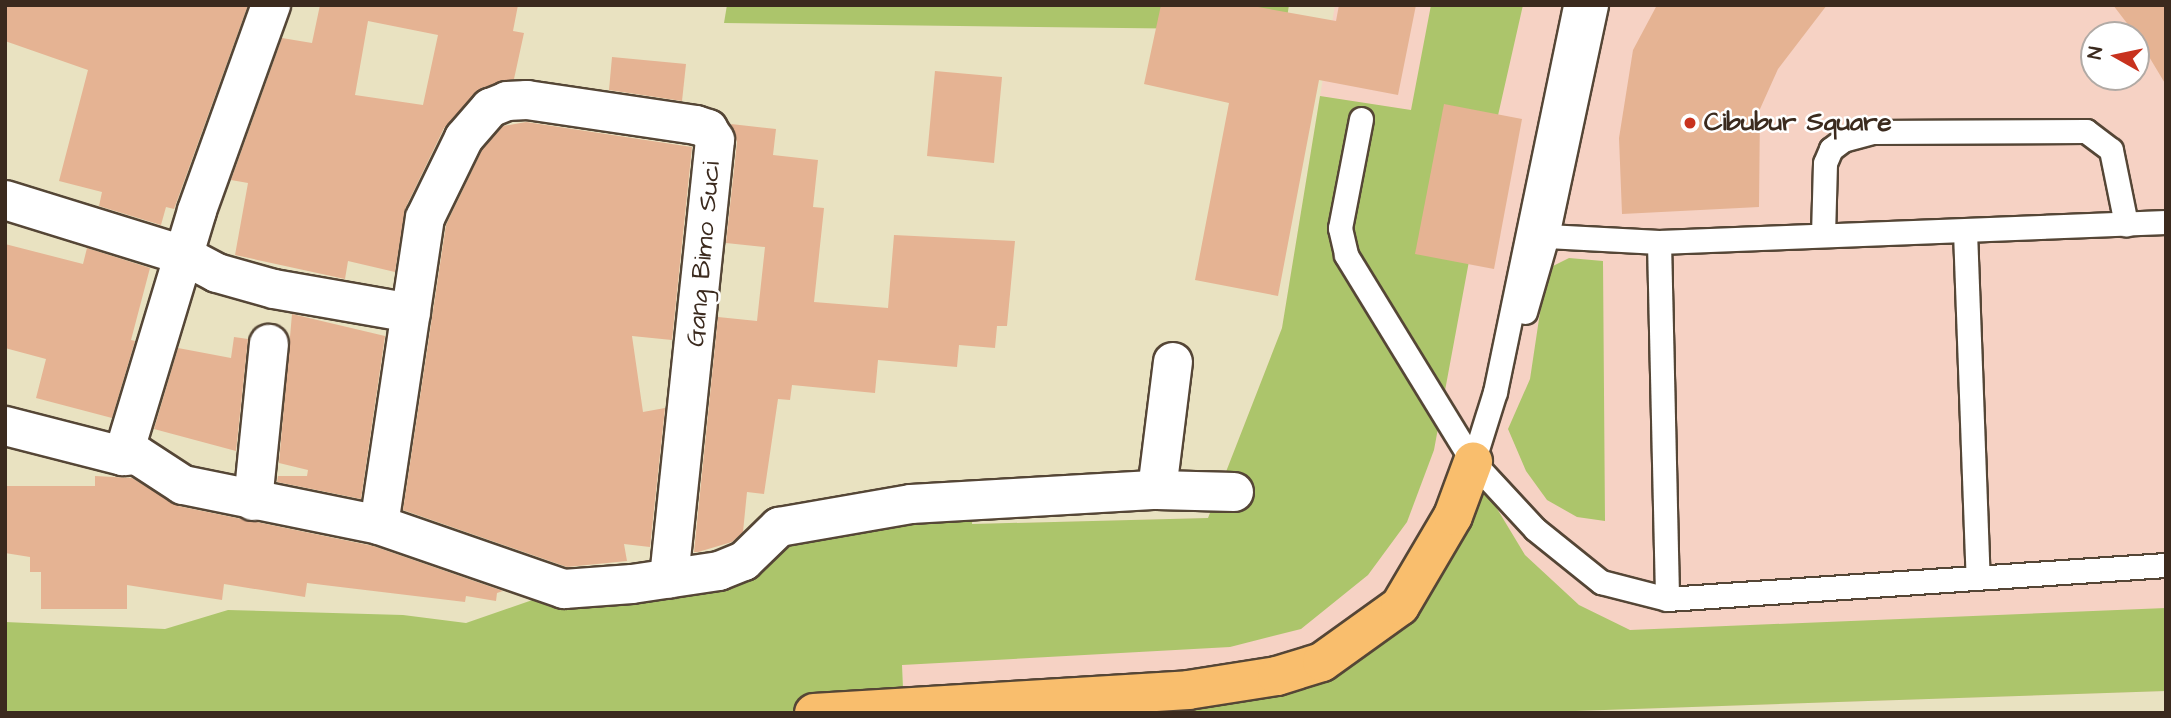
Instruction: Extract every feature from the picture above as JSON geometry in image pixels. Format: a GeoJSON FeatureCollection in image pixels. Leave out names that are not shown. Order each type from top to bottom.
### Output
{"type":"FeatureCollection","features":[{"type":"Feature","properties":{"kind":"highway"},"geometry":{"type":"LineString","coordinates":[[814,713],[1188,690],[1277,676],[1322,662],[1400,606],[1453,516],[1473,462]]}},
{"type":"Feature","properties":{"kind":"street"},"geometry":{"type":"LineString","coordinates":[[123,456],[183,255],[271,5]]}},
{"type":"Feature","properties":{"kind":"street","name":"Gang Bimo Suci"},"geometry":{"type":"LineString","coordinates":[[379,526],[425,218],[464,138],[491,108],[527,100],[708,129],[715,140],[705,270],[669,579]]}},
{"type":"Feature","properties":{"kind":"street"},"geometry":{"type":"LineString","coordinates":[[5,200],[183,255],[217,273],[274,289],[411,313]]}},
{"type":"Feature","properties":{"kind":"street"},"geometry":{"type":"LineString","coordinates":[[253,501],[269,344]]}},
{"type":"Feature","properties":{"kind":"street"},"geometry":{"type":"LineString","coordinates":[[1157,490],[1173,362]]}},
{"type":"Feature","properties":{"kind":"street"},"geometry":{"type":"LineString","coordinates":[[5,426],[123,456],[137,454],[183,485],[379,526],[564,589],[669,579],[744,561],[779,527],[911,504],[1157,490],[1234,492]]}},
{"type":"Feature","properties":{"kind":"lane"},"geometry":{"type":"LineString","coordinates":[[1473,462],[1495,392],[1575,5]]}},
{"type":"Feature","properties":{"kind":"lane"},"geometry":{"type":"LineString","coordinates":[[1495,392],[1513,356],[1547,236],[1596,5]]}},
{"type":"Feature","properties":{"kind":"lane"},"geometry":{"type":"LineString","coordinates":[[1361,120],[1340,228],[1342,243],[1473,462],[1535,529],[1601,582],[1667,599],[2166,565]]}},
{"type":"Feature","properties":{"kind":"lane"},"geometry":{"type":"LineString","coordinates":[[1823,235],[1825,163],[1831,149],[1843,140],[1872,132],[2086,131],[2111,150],[2126,224]]}},
{"type":"Feature","properties":{"kind":"lane"},"geometry":{"type":"LineString","coordinates":[[1547,236],[1659,242],[2166,222]]}},
{"type":"Feature","properties":{"kind":"lane"},"geometry":{"type":"LineString","coordinates":[[1965,232],[1978,578]]}},
{"type":"Feature","properties":{"kind":"lane"},"geometry":{"type":"LineString","coordinates":[[1659,242],[1667,599]]}},
{"type":"Feature","properties":{"kind":"shaded area"},"geometry":{"type":"Polygon","coordinates":[[[1335,5],[2166,5],[2166,691],[1513,713],[905,713],[902,665],[972,524],[1208,518],[1282,328],[1335,5]]]}},
{"type":"Feature","properties":{"kind":"green space"},"geometry":{"type":"Polygon","coordinates":[[[727,5],[1289,5],[1285,30],[724,23],[727,5]]]}},
{"type":"Feature","properties":{"kind":"green space"},"geometry":{"type":"Polygon","coordinates":[[[1431,5],[1523,5],[1487,164],[1434,450],[1407,522],[1368,575],[1301,629],[1230,647],[902,665],[904,711],[5,713],[5,622],[165,629],[228,610],[403,615],[466,623],[564,589],[974,501],[972,524],[1208,518],[1282,328],[1320,96],[1411,110],[1431,5]]]}},
{"type":"Feature","properties":{"kind":"green space"},"geometry":{"type":"Polygon","coordinates":[[[1569,258],[1603,261],[1605,521],[1577,517],[1547,500],[1526,471],[1508,429],[1530,379],[1542,299],[1553,266],[1569,258]]]}},
{"type":"Feature","properties":{"kind":"green space"},"geometry":{"type":"Polygon","coordinates":[[[1484,487],[1525,555],[1579,605],[1630,630],[2166,608],[2166,691],[1513,713],[1033,713],[1380,643],[1434,589],[1484,487]]]}},
{"type":"Feature","properties":{"kind":"building"},"geometry":{"type":"Polygon","coordinates":[[[5,5],[248,5],[174,209],[166,207],[161,225],[99,206],[102,192],[59,181],[88,70],[5,41],[5,5]]]}},
{"type":"Feature","properties":{"kind":"building"},"geometry":{"type":"Polygon","coordinates":[[[320,5],[518,5],[513,31],[524,33],[514,79],[481,88],[444,128],[405,209],[395,272],[348,261],[345,279],[235,255],[248,183],[231,180],[282,38],[312,43],[320,5]],[[368,21],[355,95],[423,105],[438,35],[368,21]]]}},
{"type":"Feature","properties":{"kind":"building"},"geometry":{"type":"Polygon","coordinates":[[[1161,5],[1247,5],[1336,21],[1339,5],[1416,5],[1398,95],[1319,80],[1278,296],[1195,280],[1229,103],[1144,84],[1161,5]]]}},
{"type":"Feature","properties":{"kind":"building","name":"Cibubur Square"},"geometry":{"type":"Polygon","coordinates":[[[1657,5],[1827,5],[1778,69],[1760,109],[1759,207],[1622,214],[1619,138],[1633,50],[1657,5]]]}},
{"type":"Feature","properties":{"kind":"building"},"geometry":{"type":"Polygon","coordinates":[[[2113,5],[2166,5],[2166,85],[2150,58],[2150,21],[2125,21],[2113,5]]]}},
{"type":"Feature","properties":{"kind":"building"},"geometry":{"type":"Polygon","coordinates":[[[612,57],[686,64],[682,101],[609,90],[612,57]]]}},
{"type":"Feature","properties":{"kind":"building"},"geometry":{"type":"Polygon","coordinates":[[[935,71],[1002,77],[994,163],[927,156],[935,71]]]}},
{"type":"Feature","properties":{"kind":"building"},"geometry":{"type":"Polygon","coordinates":[[[1444,104],[1522,119],[1494,269],[1415,254],[1444,104]]]}},
{"type":"Feature","properties":{"kind":"building"},"geometry":{"type":"Polygon","coordinates":[[[526,122],[692,147],[672,340],[632,336],[643,412],[665,408],[650,547],[624,544],[627,561],[567,567],[403,510],[446,225],[482,150],[503,126],[526,122]]]}},
{"type":"Feature","properties":{"kind":"building"},"geometry":{"type":"Polygon","coordinates":[[[731,124],[776,129],[773,155],[818,160],[813,207],[824,208],[814,302],[888,308],[894,235],[1015,241],[1007,326],[997,326],[995,348],[959,345],[957,367],[878,360],[875,393],[792,385],[790,400],[778,399],[764,494],[747,492],[743,532],[732,542],[694,552],[718,317],[757,321],[765,247],[726,243],[737,142],[731,124]]]}},
{"type":"Feature","properties":{"kind":"building"},"geometry":{"type":"Polygon","coordinates":[[[5,244],[83,264],[87,248],[150,268],[131,340],[135,341],[112,418],[36,398],[46,359],[5,348],[5,244]]]}},
{"type":"Feature","properties":{"kind":"building"},"geometry":{"type":"Polygon","coordinates":[[[292,314],[385,336],[361,499],[277,482],[278,476],[307,476],[308,470],[279,463],[292,314]]]}},
{"type":"Feature","properties":{"kind":"building"},"geometry":{"type":"Polygon","coordinates":[[[234,337],[248,339],[236,451],[154,429],[178,348],[231,358],[234,337]]]}},
{"type":"Feature","properties":{"kind":"building"},"geometry":{"type":"Polygon","coordinates":[[[95,476],[132,478],[178,506],[373,546],[503,591],[497,593],[496,601],[466,596],[465,602],[307,583],[305,597],[224,584],[222,600],[127,585],[127,609],[41,609],[41,572],[30,572],[30,557],[5,553],[5,486],[95,486],[95,476]]]}},
{"type":"Feature","properties":{"kind":"place","name":"Cibubur Square"},"geometry":{"type":"Point","coordinates":[1690,123]}}]}
